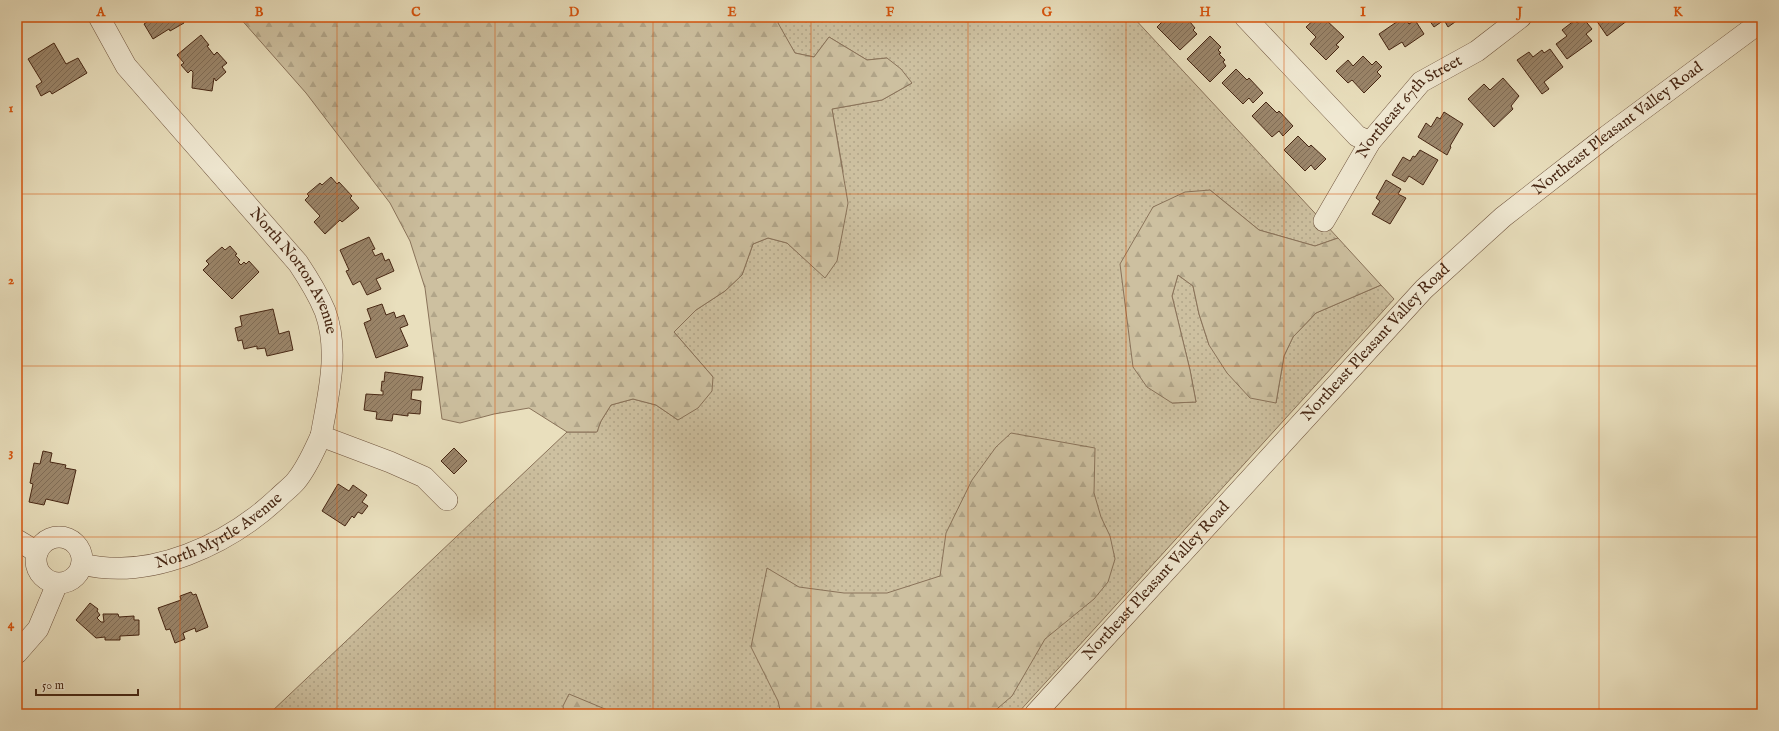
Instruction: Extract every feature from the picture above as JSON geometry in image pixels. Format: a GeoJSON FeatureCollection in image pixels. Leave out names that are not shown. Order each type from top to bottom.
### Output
{"type":"FeatureCollection","features":[{"type":"Feature","properties":{"kind":"street","name":"North Norton Avenue"},"geometry":{"type":"LineString","coordinates":[[99,17],[126,66],[298,263],[316,291],[331,331],[333,355],[321,436]]}},
{"type":"Feature","properties":{"kind":"street"},"geometry":{"type":"LineString","coordinates":[[1245,17],[1358,136],[1370,142]]}},
{"type":"Feature","properties":{"kind":"street","name":"Northeast 67th Street"},"geometry":{"type":"LineString","coordinates":[[1324,221],[1370,142],[1420,82],[1476,51],[1521,17]]}},
{"type":"Feature","properties":{"kind":"street","name":"Northeast Pleasant Valley Road"},"geometry":{"type":"LineString","coordinates":[[1035,714],[1424,289],[1503,217],[1608,136],[1762,21]]}},
{"type":"Feature","properties":{"kind":"street"},"geometry":{"type":"LineString","coordinates":[[321,436],[390,462],[424,477],[447,500]]}},
{"type":"Feature","properties":{"kind":"street","name":"North Myrtle Avenue"},"geometry":{"type":"LineString","coordinates":[[82,564],[123,569],[151,565],[180,557],[206,547],[236,530],[264,511],[296,481],[321,436]]}},
{"type":"Feature","properties":{"kind":"street"},"geometry":{"type":"LineString","coordinates":[[55,537],[70,539],[81,551],[82,564],[78,573],[73,579],[51,581],[37,567],[37,552],[41,545],[47,540],[55,537]]}},
{"type":"Feature","properties":{"kind":"street"},"geometry":{"type":"LineString","coordinates":[[17,540],[37,552]]}},
{"type":"Feature","properties":{"kind":"street"},"geometry":{"type":"LineString","coordinates":[[17,633],[51,581]]}},
{"type":"Feature","properties":{"kind":"street"},"geometry":{"type":"LineString","coordinates":[[17,653],[38,629],[51,581]]}},
{"type":"Feature","properties":{"kind":"green space"},"geometry":{"type":"Polygon","coordinates":[[[239,17],[779,17],[778,23],[795,53],[814,57],[829,37],[867,60],[887,58],[901,69],[912,83],[882,100],[832,109],[848,203],[837,261],[825,278],[787,243],[768,238],[753,244],[742,275],[725,291],[696,310],[674,332],[713,377],[712,391],[698,408],[678,420],[656,405],[633,399],[611,405],[601,421],[597,432],[567,432],[529,408],[494,414],[460,423],[442,419],[425,288],[410,241],[390,203],[306,93],[239,17]]]}},
{"type":"Feature","properties":{"kind":"green space"},"geometry":{"type":"Polygon","coordinates":[[[779,17],[1133,17],[1338,238],[1315,246],[1259,230],[1210,190],[1153,207],[1172,403],[1196,402],[1190,370],[1172,296],[1178,275],[1193,286],[1199,314],[1209,345],[1276,403],[1284,356],[1293,337],[1316,313],[1381,285],[1394,299],[1017,714],[269,714],[567,432],[596,432],[611,405],[633,399],[656,405],[678,420],[713,377],[674,332],[696,310],[725,291],[742,275],[753,244],[768,238],[787,243],[825,277],[843,171],[832,109],[882,100],[912,83],[887,58],[867,60],[829,37],[814,57],[795,53],[777,23],[779,17]]]}},
{"type":"Feature","properties":{"kind":"green space"},"geometry":{"type":"Polygon","coordinates":[[[1210,190],[1259,230],[1315,246],[1338,238],[1381,285],[1316,313],[1293,337],[1284,356],[1276,403],[1250,398],[1227,373],[1209,345],[1199,314],[1193,286],[1178,275],[1172,296],[1190,370],[1196,402],[1172,403],[1147,387],[1133,367],[1120,264],[1153,207],[1185,192],[1210,190]]]}},
{"type":"Feature","properties":{"kind":"green space"},"geometry":{"type":"Polygon","coordinates":[[[1011,433],[1095,448],[1094,493],[1101,517],[1110,536],[1115,559],[1108,582],[1094,599],[1045,639],[1012,696],[991,714],[781,714],[778,701],[751,647],[767,568],[799,587],[844,593],[887,593],[940,576],[946,533],[972,480],[996,447],[1011,433]]]}},
{"type":"Feature","properties":{"kind":"green space"},"geometry":{"type":"Polygon","coordinates":[[[569,694],[617,714],[564,714],[563,706],[569,694]]]}},
{"type":"Feature","properties":{"kind":"building"},"geometry":{"type":"Polygon","coordinates":[[[148,17],[181,17],[184,23],[170,31],[169,29],[153,39],[144,24],[150,20],[148,17]]]}},
{"type":"Feature","properties":{"kind":"building"},"geometry":{"type":"Polygon","coordinates":[[[1167,17],[1189,17],[1190,22],[1195,28],[1193,30],[1197,34],[1180,50],[1157,27],[1167,17]]]}},
{"type":"Feature","properties":{"kind":"building"},"geometry":{"type":"Polygon","coordinates":[[[1317,17],[1323,17],[1344,37],[1336,45],[1339,47],[1326,60],[1310,44],[1316,37],[1306,27],[1317,17]]]}},
{"type":"Feature","properties":{"kind":"building"},"geometry":{"type":"Polygon","coordinates":[[[1404,17],[1409,24],[1415,20],[1424,34],[1405,47],[1402,42],[1389,50],[1379,34],[1404,17]]]}},
{"type":"Feature","properties":{"kind":"building"},"geometry":{"type":"Polygon","coordinates":[[[1427,17],[1462,17],[1448,27],[1444,20],[1434,27],[1427,17]]]}},
{"type":"Feature","properties":{"kind":"building"},"geometry":{"type":"Polygon","coordinates":[[[1594,17],[1632,17],[1607,36],[1594,17]]]}},
{"type":"Feature","properties":{"kind":"building"},"geometry":{"type":"Polygon","coordinates":[[[1583,18],[1592,29],[1586,34],[1592,41],[1567,59],[1556,44],[1567,36],[1562,30],[1575,20],[1577,23],[1583,18]]]}},
{"type":"Feature","properties":{"kind":"building"},"geometry":{"type":"Polygon","coordinates":[[[201,35],[209,45],[207,46],[214,55],[217,52],[227,63],[222,67],[226,72],[216,81],[214,78],[212,91],[192,88],[193,72],[191,70],[188,73],[181,65],[184,63],[177,55],[201,35]]]}},
{"type":"Feature","properties":{"kind":"building"},"geometry":{"type":"Polygon","coordinates":[[[1210,36],[1221,47],[1218,50],[1221,53],[1219,54],[1225,60],[1223,62],[1226,66],[1210,82],[1187,59],[1210,36]]]}},
{"type":"Feature","properties":{"kind":"building"},"geometry":{"type":"Polygon","coordinates":[[[54,43],[66,64],[78,58],[87,73],[52,94],[50,91],[41,96],[36,86],[42,82],[28,59],[54,43]]]}},
{"type":"Feature","properties":{"kind":"building"},"geometry":{"type":"Polygon","coordinates":[[[1550,49],[1563,67],[1544,82],[1549,89],[1542,94],[1517,60],[1529,52],[1533,57],[1542,50],[1544,53],[1550,49]]]}},
{"type":"Feature","properties":{"kind":"building"},"geometry":{"type":"Polygon","coordinates":[[[1363,56],[1372,65],[1376,61],[1382,67],[1377,72],[1381,76],[1364,93],[1352,80],[1348,83],[1336,71],[1348,60],[1353,66],[1363,56]]]}},
{"type":"Feature","properties":{"kind":"building"},"geometry":{"type":"Polygon","coordinates":[[[1236,69],[1247,80],[1249,78],[1263,93],[1253,103],[1249,98],[1243,104],[1222,83],[1236,69]]]}},
{"type":"Feature","properties":{"kind":"building"},"geometry":{"type":"Polygon","coordinates":[[[1503,78],[1519,96],[1511,106],[1513,109],[1494,127],[1468,99],[1484,84],[1490,90],[1503,78]]]}},
{"type":"Feature","properties":{"kind":"building"},"geometry":{"type":"Polygon","coordinates":[[[1266,102],[1277,113],[1279,111],[1293,126],[1283,136],[1279,131],[1272,137],[1252,116],[1266,102]]]}},
{"type":"Feature","properties":{"kind":"building"},"geometry":{"type":"Polygon","coordinates":[[[1444,112],[1463,124],[1450,146],[1451,147],[1447,155],[1418,137],[1426,123],[1431,127],[1437,117],[1440,119],[1444,112]]]}},
{"type":"Feature","properties":{"kind":"building"},"geometry":{"type":"Polygon","coordinates":[[[1298,136],[1309,147],[1311,145],[1326,159],[1315,170],[1311,165],[1305,171],[1284,150],[1298,136]]]}},
{"type":"Feature","properties":{"kind":"building"},"geometry":{"type":"Polygon","coordinates":[[[1420,150],[1438,160],[1423,185],[1409,176],[1405,182],[1392,175],[1403,157],[1410,161],[1420,150]]]}},
{"type":"Feature","properties":{"kind":"building"},"geometry":{"type":"Polygon","coordinates":[[[331,177],[337,184],[339,182],[352,196],[350,198],[359,208],[342,222],[340,220],[325,234],[314,222],[320,216],[305,200],[309,196],[307,194],[320,183],[322,185],[331,177]]]}},
{"type":"Feature","properties":{"kind":"building"},"geometry":{"type":"Polygon","coordinates":[[[1386,180],[1401,189],[1398,194],[1406,198],[1390,224],[1372,214],[1380,201],[1376,198],[1386,180]]]}},
{"type":"Feature","properties":{"kind":"building"},"geometry":{"type":"Polygon","coordinates":[[[369,237],[375,249],[372,250],[375,256],[382,253],[385,261],[389,259],[394,271],[376,279],[381,289],[367,295],[360,281],[353,285],[346,271],[349,270],[340,250],[369,237]]]}},
{"type":"Feature","properties":{"kind":"building"},"geometry":{"type":"Polygon","coordinates":[[[230,246],[237,254],[235,255],[240,260],[238,262],[241,265],[244,262],[246,264],[249,261],[259,272],[232,299],[203,270],[209,264],[206,261],[222,247],[225,250],[230,246]]]}},
{"type":"Feature","properties":{"kind":"building"},"geometry":{"type":"Polygon","coordinates":[[[382,304],[386,315],[394,312],[396,318],[404,315],[408,325],[400,328],[408,346],[376,358],[364,323],[371,320],[367,309],[382,304]]]}},
{"type":"Feature","properties":{"kind":"building"},"geometry":{"type":"Polygon","coordinates":[[[273,309],[279,334],[289,331],[293,350],[267,356],[265,348],[257,349],[257,346],[244,349],[242,340],[238,341],[235,328],[242,326],[240,316],[273,309]]]}},
{"type":"Feature","properties":{"kind":"building"},"geometry":{"type":"Polygon","coordinates":[[[385,372],[423,377],[421,390],[412,390],[411,399],[421,401],[420,414],[408,413],[408,416],[393,414],[392,421],[376,419],[377,412],[364,410],[366,394],[383,395],[383,391],[381,391],[385,372]]]}},
{"type":"Feature","properties":{"kind":"building"},"geometry":{"type":"Polygon","coordinates":[[[454,448],[467,461],[454,474],[441,461],[454,448]]]}},
{"type":"Feature","properties":{"kind":"building"},"geometry":{"type":"Polygon","coordinates":[[[43,451],[52,453],[50,462],[66,465],[65,468],[76,470],[68,504],[46,499],[44,505],[29,502],[33,484],[30,483],[34,463],[40,464],[43,451]]]}},
{"type":"Feature","properties":{"kind":"building"},"geometry":{"type":"Polygon","coordinates":[[[338,484],[349,491],[353,485],[367,495],[362,502],[368,506],[362,514],[358,512],[354,518],[352,516],[345,526],[322,511],[338,484]]]}},
{"type":"Feature","properties":{"kind":"building"},"geometry":{"type":"Polygon","coordinates":[[[191,592],[193,595],[196,594],[208,627],[196,632],[195,628],[183,633],[185,639],[175,643],[170,629],[166,630],[158,608],[181,600],[180,596],[191,592]]]}},
{"type":"Feature","properties":{"kind":"building"},"geometry":{"type":"Polygon","coordinates":[[[90,603],[98,609],[97,611],[100,615],[97,618],[101,622],[104,622],[103,614],[118,614],[119,617],[134,616],[134,620],[139,620],[139,635],[120,636],[120,640],[105,640],[105,637],[96,638],[76,620],[90,603]]]}}]}
